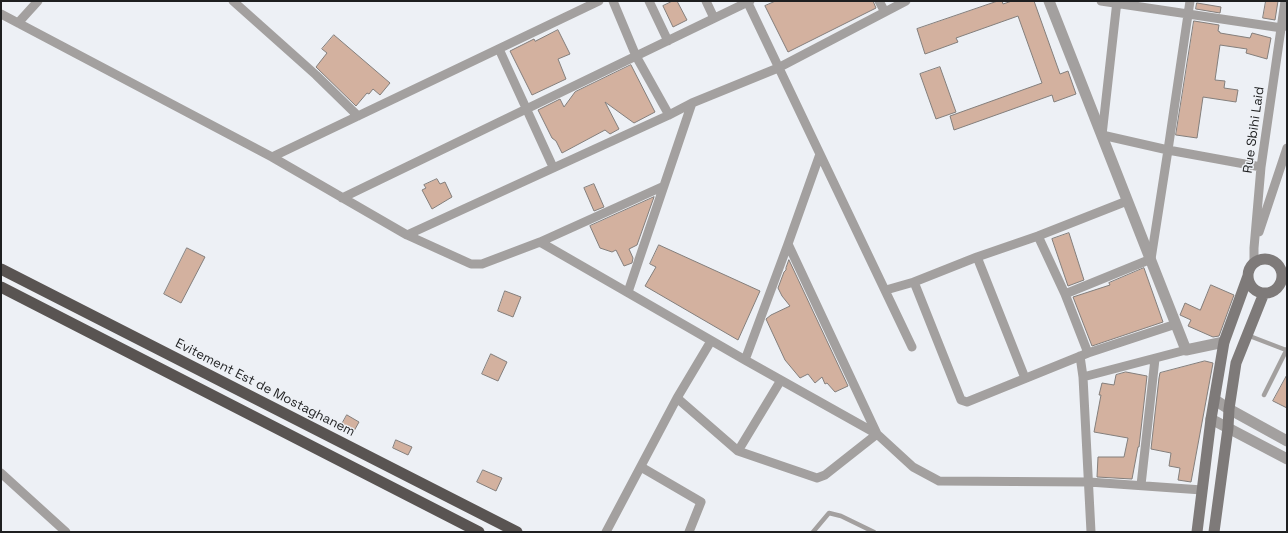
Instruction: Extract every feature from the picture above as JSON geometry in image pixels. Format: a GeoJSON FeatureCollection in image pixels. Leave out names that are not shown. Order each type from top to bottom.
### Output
{"type":"FeatureCollection","features":[{"type":"Feature","properties":{"kind":"highway","name":"Evitement Est de Mostaghanem"},"geometry":{"type":"LineString","coordinates":[[1,269],[516,532]]}},
{"type":"Feature","properties":{"kind":"highway"},"geometry":{"type":"LineString","coordinates":[[1,287],[479,532]]}},
{"type":"Feature","properties":{"kind":"main road"},"geometry":{"type":"LineString","coordinates":[[1197,532],[1224,342],[1249,271],[1254,263],[1264,258],[1284,265],[1280,285],[1276,289],[1264,293],[1252,286],[1248,276]]}},
{"type":"Feature","properties":{"kind":"main road"},"geometry":{"type":"LineString","coordinates":[[1214,532],[1236,363],[1264,293]]}},
{"type":"Feature","properties":{"kind":"street"},"geometry":{"type":"LineString","coordinates":[[18,23],[38,1]]}},
{"type":"Feature","properties":{"kind":"street"},"geometry":{"type":"LineString","coordinates":[[233,1],[316,75],[358,116]]}},
{"type":"Feature","properties":{"kind":"street"},"geometry":{"type":"LineString","coordinates":[[272,158],[599,1]]}},
{"type":"Feature","properties":{"kind":"street"},"geometry":{"type":"LineString","coordinates":[[613,1],[636,56],[668,114]]}},
{"type":"Feature","properties":{"kind":"street"},"geometry":{"type":"LineString","coordinates":[[649,1],[668,41]]}},
{"type":"Feature","properties":{"kind":"street"},"geometry":{"type":"LineString","coordinates":[[706,1],[714,18]]}},
{"type":"Feature","properties":{"kind":"street"},"geometry":{"type":"LineString","coordinates":[[342,198],[748,1],[778,68],[886,290],[912,347]]}},
{"type":"Feature","properties":{"kind":"street"},"geometry":{"type":"LineString","coordinates":[[879,1],[885,12]]}},
{"type":"Feature","properties":{"kind":"street"},"geometry":{"type":"LineString","coordinates":[[407,234],[692,103],[778,68],[906,1]]}},
{"type":"Feature","properties":{"kind":"street"},"geometry":{"type":"LineString","coordinates":[[1049,1],[1186,350]]}},
{"type":"Feature","properties":{"kind":"street"},"geometry":{"type":"LineString","coordinates":[[1101,1],[1117,2],[1282,28]]}},
{"type":"Feature","properties":{"kind":"street"},"geometry":{"type":"LineString","coordinates":[[1150,260],[1190,1]]}},
{"type":"Feature","properties":{"kind":"street","name":"Rue Sbihi Laid"},"geometry":{"type":"LineString","coordinates":[[1254,263],[1261,167],[1285,1]]}},
{"type":"Feature","properties":{"kind":"street"},"geometry":{"type":"LineString","coordinates":[[1102,135],[1117,2]]}},
{"type":"Feature","properties":{"kind":"street"},"geometry":{"type":"LineString","coordinates":[[1,14],[272,158],[407,234],[471,264],[477,265],[540,242],[664,186]]}},
{"type":"Feature","properties":{"kind":"street"},"geometry":{"type":"LineString","coordinates":[[499,49],[553,167]]}},
{"type":"Feature","properties":{"kind":"street"},"geometry":{"type":"LineString","coordinates":[[628,292],[692,103]]}},
{"type":"Feature","properties":{"kind":"street"},"geometry":{"type":"LineString","coordinates":[[1102,135],[1168,150],[1261,167]]}},
{"type":"Feature","properties":{"kind":"street"},"geometry":{"type":"LineString","coordinates":[[1254,248],[1287,148]]}},
{"type":"Feature","properties":{"kind":"street"},"geometry":{"type":"LineString","coordinates":[[745,360],[820,154]]}},
{"type":"Feature","properties":{"kind":"street"},"geometry":{"type":"LineString","coordinates":[[886,290],[914,282],[1127,201]]}},
{"type":"Feature","properties":{"kind":"street"},"geometry":{"type":"LineString","coordinates":[[1038,236],[1065,294],[1084,355],[1091,532]]}},
{"type":"Feature","properties":{"kind":"street"},"geometry":{"type":"LineString","coordinates":[[540,242],[877,434],[913,467],[940,481],[1089,482],[1202,490]]}},
{"type":"Feature","properties":{"kind":"street"},"geometry":{"type":"LineString","coordinates":[[788,244],[877,434]]}},
{"type":"Feature","properties":{"kind":"street"},"geometry":{"type":"LineString","coordinates":[[977,257],[1025,378]]}},
{"type":"Feature","properties":{"kind":"street"},"geometry":{"type":"LineString","coordinates":[[1065,294],[1150,260]]}},
{"type":"Feature","properties":{"kind":"street"},"geometry":{"type":"LineString","coordinates":[[914,282],[961,400],[967,402],[1084,355],[1176,324]]}},
{"type":"Feature","properties":{"kind":"street"},"geometry":{"type":"LineString","coordinates":[[606,532],[677,398],[712,341]]}},
{"type":"Feature","properties":{"kind":"street"},"geometry":{"type":"LineString","coordinates":[[1084,377],[1186,350],[1224,342]]}},
{"type":"Feature","properties":{"kind":"street"},"geometry":{"type":"LineString","coordinates":[[1141,485],[1155,359]]}},
{"type":"Feature","properties":{"kind":"street"},"geometry":{"type":"LineString","coordinates":[[738,451],[781,380]]}},
{"type":"Feature","properties":{"kind":"street"},"geometry":{"type":"LineString","coordinates":[[677,398],[738,451],[817,478],[825,475],[877,434]]}},
{"type":"Feature","properties":{"kind":"street"},"geometry":{"type":"LineString","coordinates":[[1215,400],[1287,440]]}},
{"type":"Feature","properties":{"kind":"street"},"geometry":{"type":"LineString","coordinates":[[1212,419],[1287,459]]}},
{"type":"Feature","properties":{"kind":"street"},"geometry":{"type":"LineString","coordinates":[[640,467],[701,502],[689,532]]}},
{"type":"Feature","properties":{"kind":"street"},"geometry":{"type":"LineString","coordinates":[[1,473],[66,532]]}},
{"type":"Feature","properties":{"kind":"lane"},"geometry":{"type":"LineString","coordinates":[[1248,335],[1287,349],[1264,395]]}},
{"type":"Feature","properties":{"kind":"lane"},"geometry":{"type":"LineString","coordinates":[[813,532],[829,513],[841,516],[874,532]]}},
{"type":"Feature","properties":{"kind":"building"},"geometry":{"type":"Polygon","coordinates":[[[673,1],[677,1],[687,20],[673,27],[663,6],[673,1]]]}},
{"type":"Feature","properties":{"kind":"building"},"geometry":{"type":"Polygon","coordinates":[[[776,1],[873,1],[876,8],[788,52],[765,6],[776,1]]]}},
{"type":"Feature","properties":{"kind":"building"},"geometry":{"type":"Polygon","coordinates":[[[998,1],[1002,1],[1003,4],[1012,1],[1034,1],[1060,74],[1068,71],[1076,94],[1054,102],[1052,95],[954,130],[950,116],[1042,83],[1018,16],[956,38],[958,42],[925,54],[917,29],[998,1]]]}},
{"type":"Feature","properties":{"kind":"building"},"geometry":{"type":"Polygon","coordinates":[[[1266,1],[1278,1],[1275,20],[1263,18],[1266,1]]]}},
{"type":"Feature","properties":{"kind":"building"},"geometry":{"type":"Polygon","coordinates":[[[1197,3],[1221,7],[1220,13],[1196,9],[1197,3]]]}},
{"type":"Feature","properties":{"kind":"building"},"geometry":{"type":"Polygon","coordinates":[[[1194,21],[1219,25],[1218,31],[1220,33],[1250,38],[1252,33],[1271,38],[1267,59],[1246,53],[1247,49],[1220,45],[1215,80],[1225,81],[1224,88],[1238,90],[1236,102],[1203,97],[1197,138],[1176,135],[1194,21]]]}},
{"type":"Feature","properties":{"kind":"building"},"geometry":{"type":"Polygon","coordinates":[[[558,30],[570,54],[558,59],[566,79],[532,95],[510,51],[534,39],[535,41],[558,30]]]}},
{"type":"Feature","properties":{"kind":"building"},"geometry":{"type":"Polygon","coordinates":[[[334,35],[390,83],[380,95],[373,89],[369,94],[367,93],[356,106],[316,67],[327,53],[322,49],[334,35]]]}},
{"type":"Feature","properties":{"kind":"building"},"geometry":{"type":"Polygon","coordinates":[[[631,65],[655,112],[634,123],[605,102],[619,129],[610,134],[605,130],[562,153],[556,141],[552,138],[538,110],[560,99],[564,107],[575,92],[631,65]]]}},
{"type":"Feature","properties":{"kind":"building"},"geometry":{"type":"Polygon","coordinates":[[[940,67],[956,112],[936,119],[920,74],[940,67]]]}},
{"type":"Feature","properties":{"kind":"building"},"geometry":{"type":"Polygon","coordinates":[[[437,179],[440,184],[445,182],[452,197],[432,209],[422,190],[426,188],[424,185],[437,179]]]}},
{"type":"Feature","properties":{"kind":"building"},"geometry":{"type":"Polygon","coordinates":[[[594,184],[604,207],[594,211],[584,188],[594,184]]]}},
{"type":"Feature","properties":{"kind":"building"},"geometry":{"type":"Polygon","coordinates":[[[654,197],[637,245],[629,249],[633,258],[632,263],[624,266],[616,250],[612,252],[600,248],[590,226],[654,197]]]}},
{"type":"Feature","properties":{"kind":"building"},"geometry":{"type":"Polygon","coordinates":[[[1069,233],[1084,280],[1068,286],[1052,239],[1069,233]]]}},
{"type":"Feature","properties":{"kind":"building"},"geometry":{"type":"Polygon","coordinates":[[[659,245],[760,291],[738,340],[645,286],[656,267],[650,264],[659,245]]]}},
{"type":"Feature","properties":{"kind":"building"},"geometry":{"type":"Polygon","coordinates":[[[187,248],[205,257],[181,303],[164,294],[187,248]]]}},
{"type":"Feature","properties":{"kind":"building"},"geometry":{"type":"Polygon","coordinates":[[[789,260],[848,386],[835,392],[827,383],[825,384],[822,377],[815,383],[808,374],[800,378],[785,360],[766,319],[790,306],[778,288],[789,260]]]}},
{"type":"Feature","properties":{"kind":"building"},"geometry":{"type":"Polygon","coordinates":[[[1144,268],[1163,322],[1092,346],[1073,297],[1110,285],[1109,283],[1144,268]]]}},
{"type":"Feature","properties":{"kind":"building"},"geometry":{"type":"Polygon","coordinates":[[[1211,285],[1234,295],[1219,336],[1213,337],[1188,326],[1191,320],[1180,315],[1185,303],[1200,310],[1211,285]]]}},
{"type":"Feature","properties":{"kind":"building"},"geometry":{"type":"Polygon","coordinates":[[[505,291],[521,297],[513,317],[498,311],[505,291]]]}},
{"type":"Feature","properties":{"kind":"building"},"geometry":{"type":"Polygon","coordinates":[[[491,354],[507,362],[498,381],[482,374],[491,354]]]}},
{"type":"Feature","properties":{"kind":"building"},"geometry":{"type":"Polygon","coordinates":[[[1205,361],[1213,363],[1191,482],[1178,480],[1180,468],[1169,466],[1171,453],[1151,449],[1160,373],[1205,361]]]}},
{"type":"Feature","properties":{"kind":"building"},"geometry":{"type":"Polygon","coordinates":[[[1126,372],[1147,376],[1139,447],[1132,479],[1097,477],[1098,457],[1124,457],[1128,438],[1094,432],[1102,383],[1114,385],[1116,375],[1126,372]]]}},
{"type":"Feature","properties":{"kind":"building"},"geometry":{"type":"Polygon","coordinates":[[[1287,375],[1287,408],[1273,401],[1287,375]]]}},
{"type":"Feature","properties":{"kind":"building"},"geometry":{"type":"Polygon","coordinates":[[[347,415],[359,422],[354,431],[342,424],[347,415]]]}},
{"type":"Feature","properties":{"kind":"building"},"geometry":{"type":"Polygon","coordinates":[[[396,440],[412,447],[408,455],[393,448],[396,440]]]}},
{"type":"Feature","properties":{"kind":"building"},"geometry":{"type":"Polygon","coordinates":[[[483,470],[502,478],[496,491],[477,482],[483,470]]]}}]}
